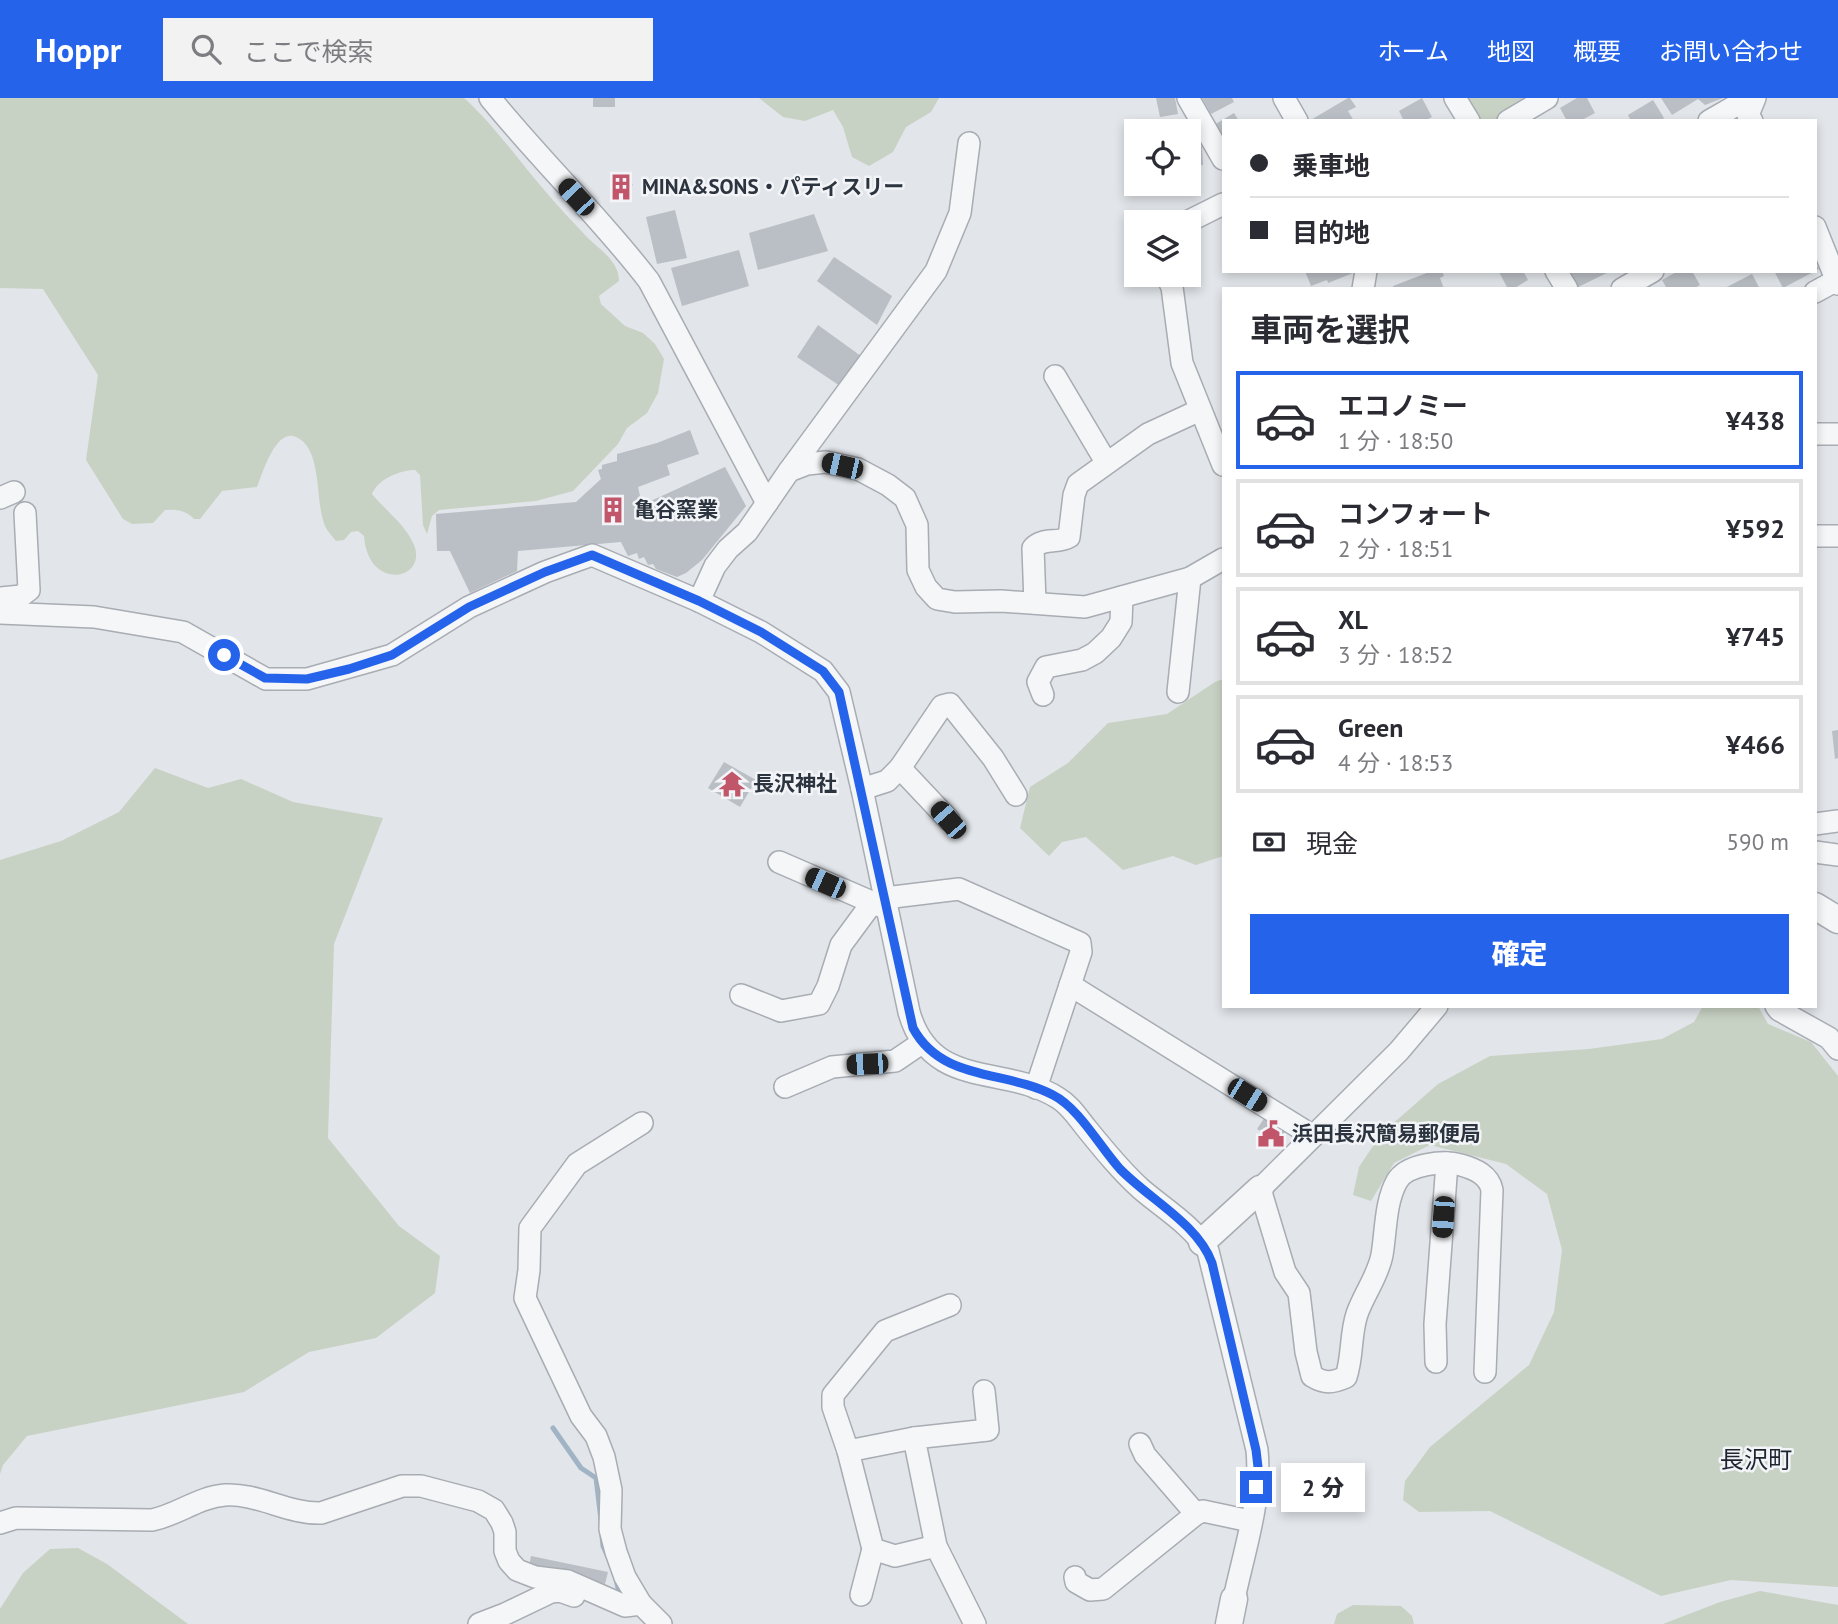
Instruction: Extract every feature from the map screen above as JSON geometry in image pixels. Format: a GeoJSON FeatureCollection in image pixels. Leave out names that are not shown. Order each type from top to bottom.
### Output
{"type":"FeatureCollection","features":[{"type":"Feature","properties":{"kind":"street"},"geometry":{"type":"LineString","coordinates":[[490,98],[522,137],[624,248],[649,281],[768,503]]}},
{"type":"Feature","properties":{"kind":"street"},"geometry":{"type":"LineString","coordinates":[[1188,98],[1222,157]]}},
{"type":"Feature","properties":{"kind":"street"},"geometry":{"type":"LineString","coordinates":[[1284,98],[1296,119]]}},
{"type":"Feature","properties":{"kind":"street"},"geometry":{"type":"LineString","coordinates":[[1455,98],[1468,119]]}},
{"type":"Feature","properties":{"kind":"street"},"geometry":{"type":"LineString","coordinates":[[1511,119],[1548,98]]}},
{"type":"Feature","properties":{"kind":"street"},"geometry":{"type":"LineString","coordinates":[[1712,119],[1749,98]]}},
{"type":"Feature","properties":{"kind":"street"},"geometry":{"type":"LineString","coordinates":[[1751,119],[1748,115],[1755,98]]}},
{"type":"Feature","properties":{"kind":"street"},"geometry":{"type":"LineString","coordinates":[[699,601],[715,566],[728,549],[747,532],[936,271],[960,212],[969,143]]}},
{"type":"Feature","properties":{"kind":"street"},"geometry":{"type":"LineString","coordinates":[[1201,215],[1222,204]]}},
{"type":"Feature","properties":{"kind":"street"},"geometry":{"type":"LineString","coordinates":[[1817,232],[1837,282],[1817,291]]}},
{"type":"Feature","properties":{"kind":"street"},"geometry":{"type":"LineString","coordinates":[[1625,287],[1650,273]]}},
{"type":"Feature","properties":{"kind":"street"},"geometry":{"type":"LineString","coordinates":[[1172,287],[1182,363],[1222,463]]}},
{"type":"Feature","properties":{"kind":"street"},"geometry":{"type":"LineString","coordinates":[[1055,376],[1106,462]]}},
{"type":"Feature","properties":{"kind":"street"},"geometry":{"type":"LineString","coordinates":[[1035,603],[1033,548],[1042,541],[1064,540],[1069,537],[1075,489],[1082,480],[1148,434],[1200,410]]}},
{"type":"Feature","properties":{"kind":"street"},"geometry":{"type":"LineString","coordinates":[[1817,434],[1838,435]]}},
{"type":"Feature","properties":{"kind":"street"},"geometry":{"type":"LineString","coordinates":[[789,471],[807,464],[826,462],[858,470],[888,485],[905,498],[917,525],[918,570],[926,587],[937,599],[1085,607],[1190,578],[1222,560]]}},
{"type":"Feature","properties":{"kind":"street"},"geometry":{"type":"LineString","coordinates":[[0,598],[21,596],[29,590],[25,513]]}},
{"type":"Feature","properties":{"kind":"street"},"geometry":{"type":"LineString","coordinates":[[1817,536],[1838,536]]}},
{"type":"Feature","properties":{"kind":"street"},"geometry":{"type":"LineString","coordinates":[[0,613],[94,617],[172,629],[183,632],[265,678],[307,679],[392,655],[469,607],[545,572],[592,555],[699,601],[761,632],[823,671],[839,692],[862,789],[882,904],[913,1028],[923,1042],[945,1062],[1036,1088],[1061,1100],[1120,1169],[1202,1242],[1212,1263],[1258,1467],[1232,1611]]}},
{"type":"Feature","properties":{"kind":"street"},"geometry":{"type":"LineString","coordinates":[[1178,692],[1190,578]]}},
{"type":"Feature","properties":{"kind":"street"},"geometry":{"type":"LineString","coordinates":[[1088,671],[1103,662],[1120,638],[1122,597]]}},
{"type":"Feature","properties":{"kind":"street"},"geometry":{"type":"LineString","coordinates":[[1043,695],[1038,682],[1046,667],[1088,657],[1111,638],[1121,622]]}},
{"type":"Feature","properties":{"kind":"street"},"geometry":{"type":"LineString","coordinates":[[862,789],[887,781],[900,768],[942,706],[950,704],[993,758],[1016,795]]}},
{"type":"Feature","properties":{"kind":"street"},"geometry":{"type":"LineString","coordinates":[[900,768],[948,820]]}},
{"type":"Feature","properties":{"kind":"street"},"geometry":{"type":"LineString","coordinates":[[1817,824],[1838,821]]}},
{"type":"Feature","properties":{"kind":"street"},"geometry":{"type":"LineString","coordinates":[[1817,852],[1838,855]]}},
{"type":"Feature","properties":{"kind":"street"},"geometry":{"type":"LineString","coordinates":[[779,863],[882,904]]}},
{"type":"Feature","properties":{"kind":"street"},"geometry":{"type":"LineString","coordinates":[[741,995],[780,1011],[819,1004],[828,986],[841,945],[882,904],[959,888],[1080,943],[1070,985],[1036,1088]]}},
{"type":"Feature","properties":{"kind":"street"},"geometry":{"type":"LineString","coordinates":[[1817,907],[1838,920]]}},
{"type":"Feature","properties":{"kind":"street"},"geometry":{"type":"LineString","coordinates":[[1070,985],[1313,1136]]}},
{"type":"Feature","properties":{"kind":"street"},"geometry":{"type":"LineString","coordinates":[[1202,1242],[1260,1189],[1399,1051],[1435,1008]]}},
{"type":"Feature","properties":{"kind":"street"},"geometry":{"type":"LineString","coordinates":[[1779,1008],[1829,1038],[1838,1049]]}},
{"type":"Feature","properties":{"kind":"street"},"geometry":{"type":"LineString","coordinates":[[785,1087],[832,1067],[895,1061],[923,1042]]}},
{"type":"Feature","properties":{"kind":"street"},"geometry":{"type":"LineString","coordinates":[[642,1123],[577,1164],[530,1228],[525,1298],[581,1416],[596,1436],[604,1457],[611,1490],[610,1529],[625,1577],[641,1604],[661,1624]]}},
{"type":"Feature","properties":{"kind":"street"},"geometry":{"type":"LineString","coordinates":[[1260,1189],[1284,1272],[1298,1293],[1312,1376],[1323,1382],[1335,1382],[1346,1377],[1358,1312],[1371,1288],[1381,1258],[1391,1197],[1398,1179],[1410,1171],[1447,1163],[1477,1170],[1491,1182],[1485,1372]]}},
{"type":"Feature","properties":{"kind":"street"},"geometry":{"type":"LineString","coordinates":[[1436,1362],[1435,1324],[1447,1163]]}},
{"type":"Feature","properties":{"kind":"street"},"geometry":{"type":"LineString","coordinates":[[861,1595],[873,1549],[848,1451],[832,1407],[833,1395],[885,1331],[950,1305]]}},
{"type":"Feature","properties":{"kind":"street"},"geometry":{"type":"LineString","coordinates":[[848,1451],[914,1438],[988,1430],[984,1391]]}},
{"type":"Feature","properties":{"kind":"street"},"geometry":{"type":"LineString","coordinates":[[914,1438],[936,1546],[975,1624]]}},
{"type":"Feature","properties":{"kind":"street"},"geometry":{"type":"LineString","coordinates":[[1140,1444],[1145,1455],[1196,1514]]}},
{"type":"Feature","properties":{"kind":"street"},"geometry":{"type":"LineString","coordinates":[[0,1523],[16,1518],[152,1520],[207,1498],[226,1495],[250,1497],[309,1513],[321,1513],[402,1486],[421,1486],[478,1502],[494,1510],[505,1532],[505,1551],[517,1570],[535,1577],[568,1581],[625,1606],[641,1604]]}},
{"type":"Feature","properties":{"kind":"street"},"geometry":{"type":"LineString","coordinates":[[1075,1577],[1076,1582],[1085,1588],[1103,1590],[1196,1514],[1209,1511],[1250,1521]]}},
{"type":"Feature","properties":{"kind":"street"},"geometry":{"type":"LineString","coordinates":[[873,1549],[895,1556],[936,1546]]}},
{"type":"Feature","properties":{"kind":"street"},"geometry":{"type":"LineString","coordinates":[[479,1624],[506,1615],[551,1592],[561,1591],[591,1599],[607,1598]]}},
{"type":"Feature","properties":{"kind":"green space"},"geometry":{"type":"Polygon","coordinates":[[[0,98],[464,98],[560,208],[616,267],[619,281],[599,296],[601,304],[625,326],[643,333],[655,344],[664,359],[658,393],[647,413],[627,428],[618,444],[573,491],[536,501],[439,510],[432,516],[427,534],[423,525],[420,475],[415,470],[409,470],[384,480],[372,494],[410,537],[416,557],[413,566],[396,575],[385,573],[375,566],[368,554],[364,536],[358,531],[351,532],[344,540],[336,541],[329,533],[322,518],[311,453],[305,443],[296,437],[289,436],[276,445],[257,487],[222,491],[200,519],[194,519],[181,511],[165,510],[153,523],[132,524],[123,519],[86,460],[98,375],[43,289],[0,288],[0,98]]]}},
{"type":"Feature","properties":{"kind":"green space"},"geometry":{"type":"Polygon","coordinates":[[[759,98],[939,98],[931,112],[906,127],[893,152],[869,166],[852,157],[843,127],[833,110],[805,121],[783,117],[759,98]]]}},
{"type":"Feature","properties":{"kind":"green space"},"geometry":{"type":"Polygon","coordinates":[[[1461,98],[1538,98],[1499,119],[1474,119],[1461,98]]]}},
{"type":"Feature","properties":{"kind":"green space"},"geometry":{"type":"Polygon","coordinates":[[[1222,679],[1222,856],[1196,865],[1173,856],[1123,870],[1086,837],[1062,842],[1049,856],[1020,828],[1030,787],[1068,763],[1108,723],[1167,714],[1222,679]]]}},
{"type":"Feature","properties":{"kind":"green space"},"geometry":{"type":"Polygon","coordinates":[[[155,768],[208,788],[241,779],[293,802],[383,818],[334,944],[328,1138],[399,1226],[440,1256],[435,1293],[376,1338],[309,1352],[244,1392],[27,1436],[3,1465],[0,1474],[0,860],[61,841],[119,812],[155,768]]]}},
{"type":"Feature","properties":{"kind":"green space"},"geometry":{"type":"Polygon","coordinates":[[[1702,1008],[1759,1008],[1768,1024],[1811,1042],[1838,1076],[1838,1587],[1731,1580],[1661,1596],[1490,1511],[1419,1512],[1403,1500],[1405,1481],[1430,1447],[1529,1365],[1554,1312],[1562,1250],[1547,1194],[1506,1164],[1430,1145],[1394,1163],[1371,1201],[1353,1195],[1359,1167],[1381,1134],[1438,1084],[1490,1056],[1589,1049],[1662,1039],[1694,1022],[1702,1008]]]}},
{"type":"Feature","properties":{"kind":"green space"},"geometry":{"type":"Polygon","coordinates":[[[78,1548],[107,1564],[188,1624],[0,1624],[0,1609],[23,1573],[50,1549],[78,1548]]]}},
{"type":"Feature","properties":{"kind":"green space"},"geometry":{"type":"Polygon","coordinates":[[[1760,1591],[1838,1605],[1838,1624],[1663,1624],[1720,1602],[1760,1591]]]}},
{"type":"Feature","properties":{"kind":"green space"},"geometry":{"type":"Polygon","coordinates":[[[1353,1605],[1401,1606],[1412,1616],[1414,1624],[1334,1624],[1337,1614],[1353,1605]]]}},
{"type":"Feature","properties":{"kind":"building"},"geometry":{"type":"Polygon","coordinates":[[[593,98],[615,98],[615,107],[593,107],[593,98]]]}},
{"type":"Feature","properties":{"kind":"building"},"geometry":{"type":"Polygon","coordinates":[[[1156,98],[1175,98],[1178,114],[1160,117],[1156,98]]]}},
{"type":"Feature","properties":{"kind":"building"},"geometry":{"type":"Polygon","coordinates":[[[1202,98],[1232,98],[1234,102],[1211,114],[1202,98]]]}},
{"type":"Feature","properties":{"kind":"building"},"geometry":{"type":"Polygon","coordinates":[[[1348,98],[1356,107],[1348,111],[1353,119],[1312,119],[1348,98]]]}},
{"type":"Feature","properties":{"kind":"building"},"geometry":{"type":"Polygon","coordinates":[[[1422,98],[1432,117],[1403,119],[1399,111],[1422,98]]]}},
{"type":"Feature","properties":{"kind":"building"},"geometry":{"type":"Polygon","coordinates":[[[1577,98],[1587,98],[1595,113],[1584,119],[1566,119],[1560,108],[1577,98]]]}},
{"type":"Feature","properties":{"kind":"building"},"geometry":{"type":"Polygon","coordinates":[[[1661,98],[1723,98],[1705,105],[1698,99],[1672,115],[1661,98]]]}},
{"type":"Feature","properties":{"kind":"building"},"geometry":{"type":"Polygon","coordinates":[[[1653,100],[1664,118],[1630,119],[1628,115],[1653,100]]]}},
{"type":"Feature","properties":{"kind":"building"},"geometry":{"type":"Polygon","coordinates":[[[1234,113],[1238,119],[1224,119],[1234,113]]]}},
{"type":"Feature","properties":{"kind":"building"},"geometry":{"type":"Polygon","coordinates":[[[1222,120],[1222,137],[1214,125],[1222,120]]]}},
{"type":"Feature","properties":{"kind":"building","name":"MINA&SONS・パティスリー"},"geometry":{"type":"Polygon","coordinates":[[[623,175],[633,185],[618,197],[610,188],[623,175]]]}},
{"type":"Feature","properties":{"kind":"building"},"geometry":{"type":"Polygon","coordinates":[[[675,210],[687,258],[657,264],[646,217],[675,210]]]}},
{"type":"Feature","properties":{"kind":"building"},"geometry":{"type":"Polygon","coordinates":[[[814,214],[828,251],[758,270],[749,233],[814,214]]]}},
{"type":"Feature","properties":{"kind":"building"},"geometry":{"type":"Polygon","coordinates":[[[739,250],[749,286],[682,306],[671,268],[739,250]]]}},
{"type":"Feature","properties":{"kind":"building"},"geometry":{"type":"Polygon","coordinates":[[[834,257],[892,296],[877,325],[817,281],[834,257]]]}},
{"type":"Feature","properties":{"kind":"building"},"geometry":{"type":"Polygon","coordinates":[[[1306,273],[1353,273],[1328,283],[1327,280],[1311,286],[1306,273]]]}},
{"type":"Feature","properties":{"kind":"building"},"geometry":{"type":"Polygon","coordinates":[[[1427,273],[1443,273],[1444,276],[1440,278],[1443,287],[1393,286],[1427,273]]]}},
{"type":"Feature","properties":{"kind":"building"},"geometry":{"type":"Polygon","coordinates":[[[1500,273],[1524,273],[1528,280],[1516,287],[1507,287],[1500,273]]]}},
{"type":"Feature","properties":{"kind":"building"},"geometry":{"type":"Polygon","coordinates":[[[1569,273],[1607,273],[1578,287],[1576,287],[1569,273]]]}},
{"type":"Feature","properties":{"kind":"building"},"geometry":{"type":"Polygon","coordinates":[[[1674,273],[1693,273],[1700,285],[1666,287],[1662,280],[1674,273]]]}},
{"type":"Feature","properties":{"kind":"building"},"geometry":{"type":"Polygon","coordinates":[[[1775,273],[1811,273],[1785,287],[1775,273]]]}},
{"type":"Feature","properties":{"kind":"building"},"geometry":{"type":"Polygon","coordinates":[[[1752,274],[1759,287],[1727,287],[1752,274]]]}},
{"type":"Feature","properties":{"kind":"building"},"geometry":{"type":"Polygon","coordinates":[[[818,325],[865,359],[843,388],[797,357],[818,325]]]}},
{"type":"Feature","properties":{"kind":"building","name":"亀谷窯業"},"geometry":{"type":"Polygon","coordinates":[[[690,430],[699,454],[667,465],[670,475],[638,487],[642,505],[725,467],[746,506],[702,560],[686,573],[677,577],[656,569],[653,564],[648,565],[644,557],[639,559],[637,553],[628,556],[621,542],[518,551],[517,571],[470,593],[450,551],[437,551],[436,514],[576,502],[601,479],[598,470],[602,469],[602,465],[617,461],[617,454],[690,430]]]}},
{"type":"Feature","properties":{"kind":"building"},"geometry":{"type":"Polygon","coordinates":[[[1838,730],[1838,758],[1835,759],[1832,731],[1838,730]]]}},
{"type":"Feature","properties":{"kind":"building","name":"長沢神社"},"geometry":{"type":"Polygon","coordinates":[[[724,762],[756,780],[740,807],[708,788],[724,762]]]}},
{"type":"Feature","properties":{"kind":"building"},"geometry":{"type":"Polygon","coordinates":[[[1265,1117],[1286,1130],[1278,1142],[1257,1129],[1265,1117]]]}},
{"type":"Feature","properties":{"kind":"building"},"geometry":{"type":"Polygon","coordinates":[[[531,1556],[608,1572],[605,1584],[529,1567],[531,1556]]]}},
{"type":"Feature","properties":{"kind":"waterway"},"geometry":{"type":"LineString","coordinates":[[553,1428],[581,1468],[596,1478],[601,1520]]}},
{"type":"Feature","properties":{"kind":"waterway"},"geometry":{"type":"LineString","coordinates":[[602,1536],[608,1557]]}},
{"type":"Feature","properties":{"kind":"waterway"},"geometry":{"type":"LineString","coordinates":[[616,1579],[618,1588],[626,1598]]}},
{"type":"Feature","properties":{"kind":"place","name":"MINA&SONS・パティスリー"},"geometry":{"type":"Point","coordinates":[621,187]}},
{"type":"Feature","properties":{"kind":"place","name":"亀谷窯業"},"geometry":{"type":"Point","coordinates":[613,510]}},
{"type":"Feature","properties":{"kind":"place","name":"長沢神社"},"geometry":{"type":"Point","coordinates":[732,784]}},
{"type":"Feature","properties":{"kind":"place","name":"浜田長沢簡易郵便局"},"geometry":{"type":"Point","coordinates":[1271,1134]}},
{"type":"Feature","properties":{"kind":"district","name":"長沢町"},"geometry":{"type":"Point","coordinates":[1756,1460]}},
{"type":"Feature","properties":{"kind":"route"},"geometry":{"type":"LineString","coordinates":[[224,655],[265,678],[307,679],[349,669],[392,655],[469,607],[545,572],[592,555],[699,601],[761,632],[823,671],[839,692],[913,1028],[929,1049],[945,1062],[967,1071],[1036,1088],[1061,1100],[1120,1169],[1202,1242],[1212,1263],[1256,1450],[1256,1487]]}}]}
